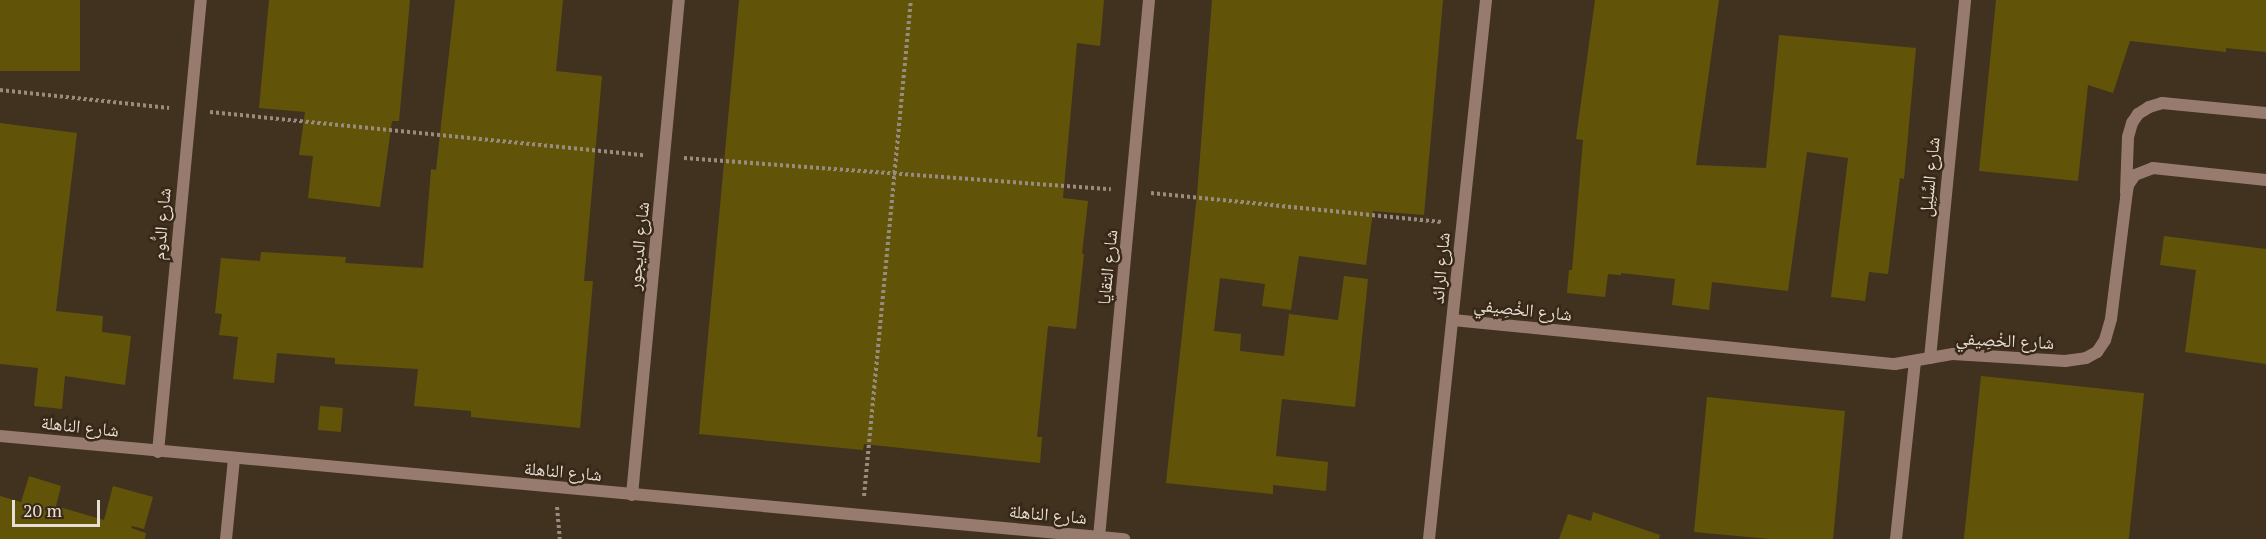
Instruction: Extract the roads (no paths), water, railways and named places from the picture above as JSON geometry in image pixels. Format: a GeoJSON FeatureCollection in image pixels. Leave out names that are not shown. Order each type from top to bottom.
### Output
{"type":"FeatureCollection","features":[{"type":"Feature","properties":{"kind":"street","name":"شارع الدُّوم"},"geometry":{"type":"LineString","coordinates":[[158,452],[201,0]]}},
{"type":"Feature","properties":{"kind":"street","name":"شارع الديجور"},"geometry":{"type":"LineString","coordinates":[[632,495],[679,0]]}},
{"type":"Feature","properties":{"kind":"street","name":"شارع التقايا"},"geometry":{"type":"LineString","coordinates":[[1099,537],[1149,0]]}},
{"type":"Feature","properties":{"kind":"street","name":"شارع الرائد"},"geometry":{"type":"LineString","coordinates":[[1430,539],[1486,0]]}},
{"type":"Feature","properties":{"kind":"street","name":"شارع السِّلِيل"},"geometry":{"type":"LineString","coordinates":[[1930,358],[1965,0]]}},
{"type":"Feature","properties":{"kind":"street"},"geometry":{"type":"LineString","coordinates":[[2126,198],[2128,137],[2132,123],[2138,114],[2149,106],[2162,103],[2266,113]]}},
{"type":"Feature","properties":{"kind":"street","name":"شارع الخْصِيفي"},"geometry":{"type":"LineString","coordinates":[[1453,320],[1895,364],[1953,354],[2066,361],[2086,358],[2097,352],[2105,340],[2111,319],[2128,185],[2135,175],[2153,168],[2266,180]]}},
{"type":"Feature","properties":{"kind":"street"},"geometry":{"type":"LineString","coordinates":[[1896,539],[1915,362]]}},
{"type":"Feature","properties":{"kind":"street","name":"شارع الناهلة"},"geometry":{"type":"LineString","coordinates":[[0,436],[1124,539]]}},
{"type":"Feature","properties":{"kind":"street"},"geometry":{"type":"LineString","coordinates":[[226,539],[234,459]]}}]}
